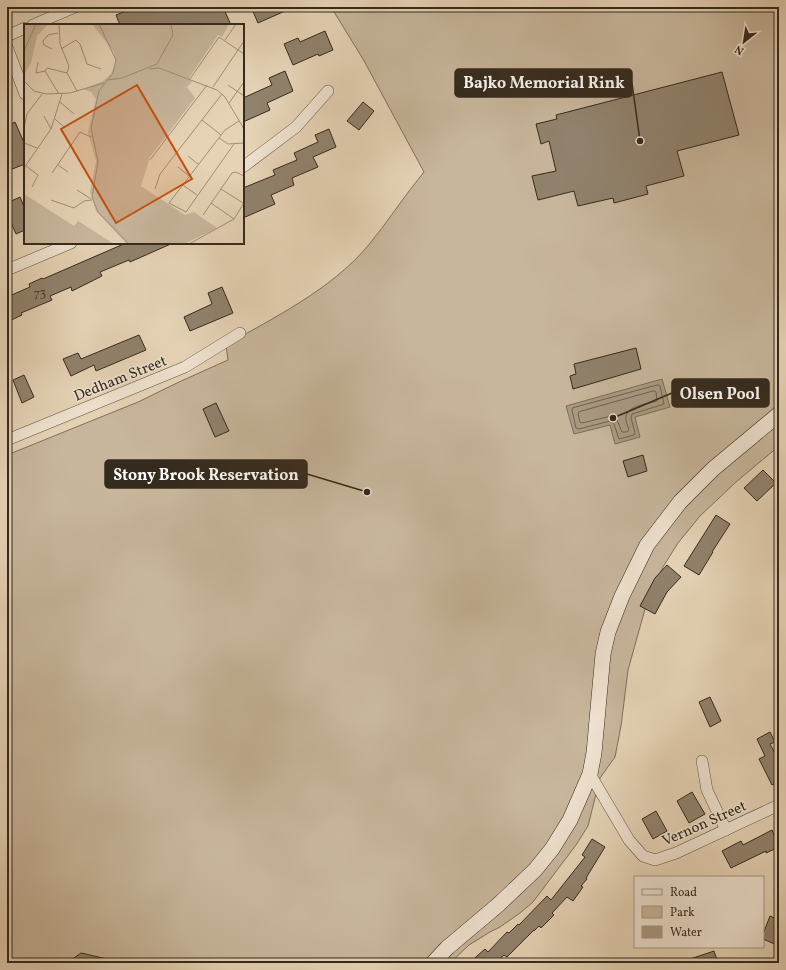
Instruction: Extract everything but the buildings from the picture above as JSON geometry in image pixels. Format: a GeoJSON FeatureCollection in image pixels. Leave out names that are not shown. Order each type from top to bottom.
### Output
{"type":"FeatureCollection","features":[{"type":"Feature","properties":{"kind":"main road"},"geometry":{"type":"LineString","coordinates":[[433,963],[446,948],[498,905],[535,870],[552,849],[570,820],[590,774],[594,753],[603,654],[608,632],[622,596],[647,545],[680,502],[713,469],[779,414]]}},
{"type":"Feature","properties":{"kind":"street"},"geometry":{"type":"LineString","coordinates":[[35,24],[75,7]]}},
{"type":"Feature","properties":{"kind":"street"},"geometry":{"type":"LineString","coordinates":[[7,36],[24,28]]}},
{"type":"Feature","properties":{"kind":"street"},"geometry":{"type":"LineString","coordinates":[[7,47],[24,91]]}},
{"type":"Feature","properties":{"kind":"street"},"geometry":{"type":"LineString","coordinates":[[244,166],[296,127],[328,91]]}},
{"type":"Feature","properties":{"kind":"street"},"geometry":{"type":"LineString","coordinates":[[7,270],[69,244]]}},
{"type":"Feature","properties":{"kind":"street","name":"Dedham Street"},"geometry":{"type":"LineString","coordinates":[[7,440],[185,367],[240,333]]}},
{"type":"Feature","properties":{"kind":"street"},"geometry":{"type":"LineString","coordinates":[[702,761],[708,790],[726,830]]}},
{"type":"Feature","properties":{"kind":"street","name":"Vernon Street"},"geometry":{"type":"LineString","coordinates":[[590,774],[629,840],[643,856],[655,860],[676,853],[779,805]]}},
{"type":"Feature","properties":{"kind":"green space"},"geometry":{"type":"Polygon","coordinates":[[[331,7],[779,7],[779,446],[736,482],[700,516],[678,543],[663,567],[647,602],[628,670],[621,726],[615,757],[600,778],[588,826],[576,845],[533,902],[500,927],[469,945],[450,963],[7,963],[7,455],[138,402],[228,360],[226,345],[301,302],[336,277],[352,262],[367,247],[424,172],[363,59],[331,7]]]}},
{"type":"Feature","properties":{"kind":"water"},"geometry":{"type":"Polygon","coordinates":[[[662,379],[670,407],[635,417],[640,437],[615,444],[610,425],[574,434],[566,406],[662,379]]]}},
{"type":"Feature","properties":{"kind":"place","name":"Bajko Memorial Rink"},"geometry":{"type":"Point","coordinates":[640,141]}},
{"type":"Feature","properties":{"kind":"place","name":"Olsen Pool"},"geometry":{"type":"Point","coordinates":[613,418]}},
{"type":"Feature","properties":{"kind":"place","name":"Stony Brook Reservation"},"geometry":{"type":"Point","coordinates":[367,492]}}]}
